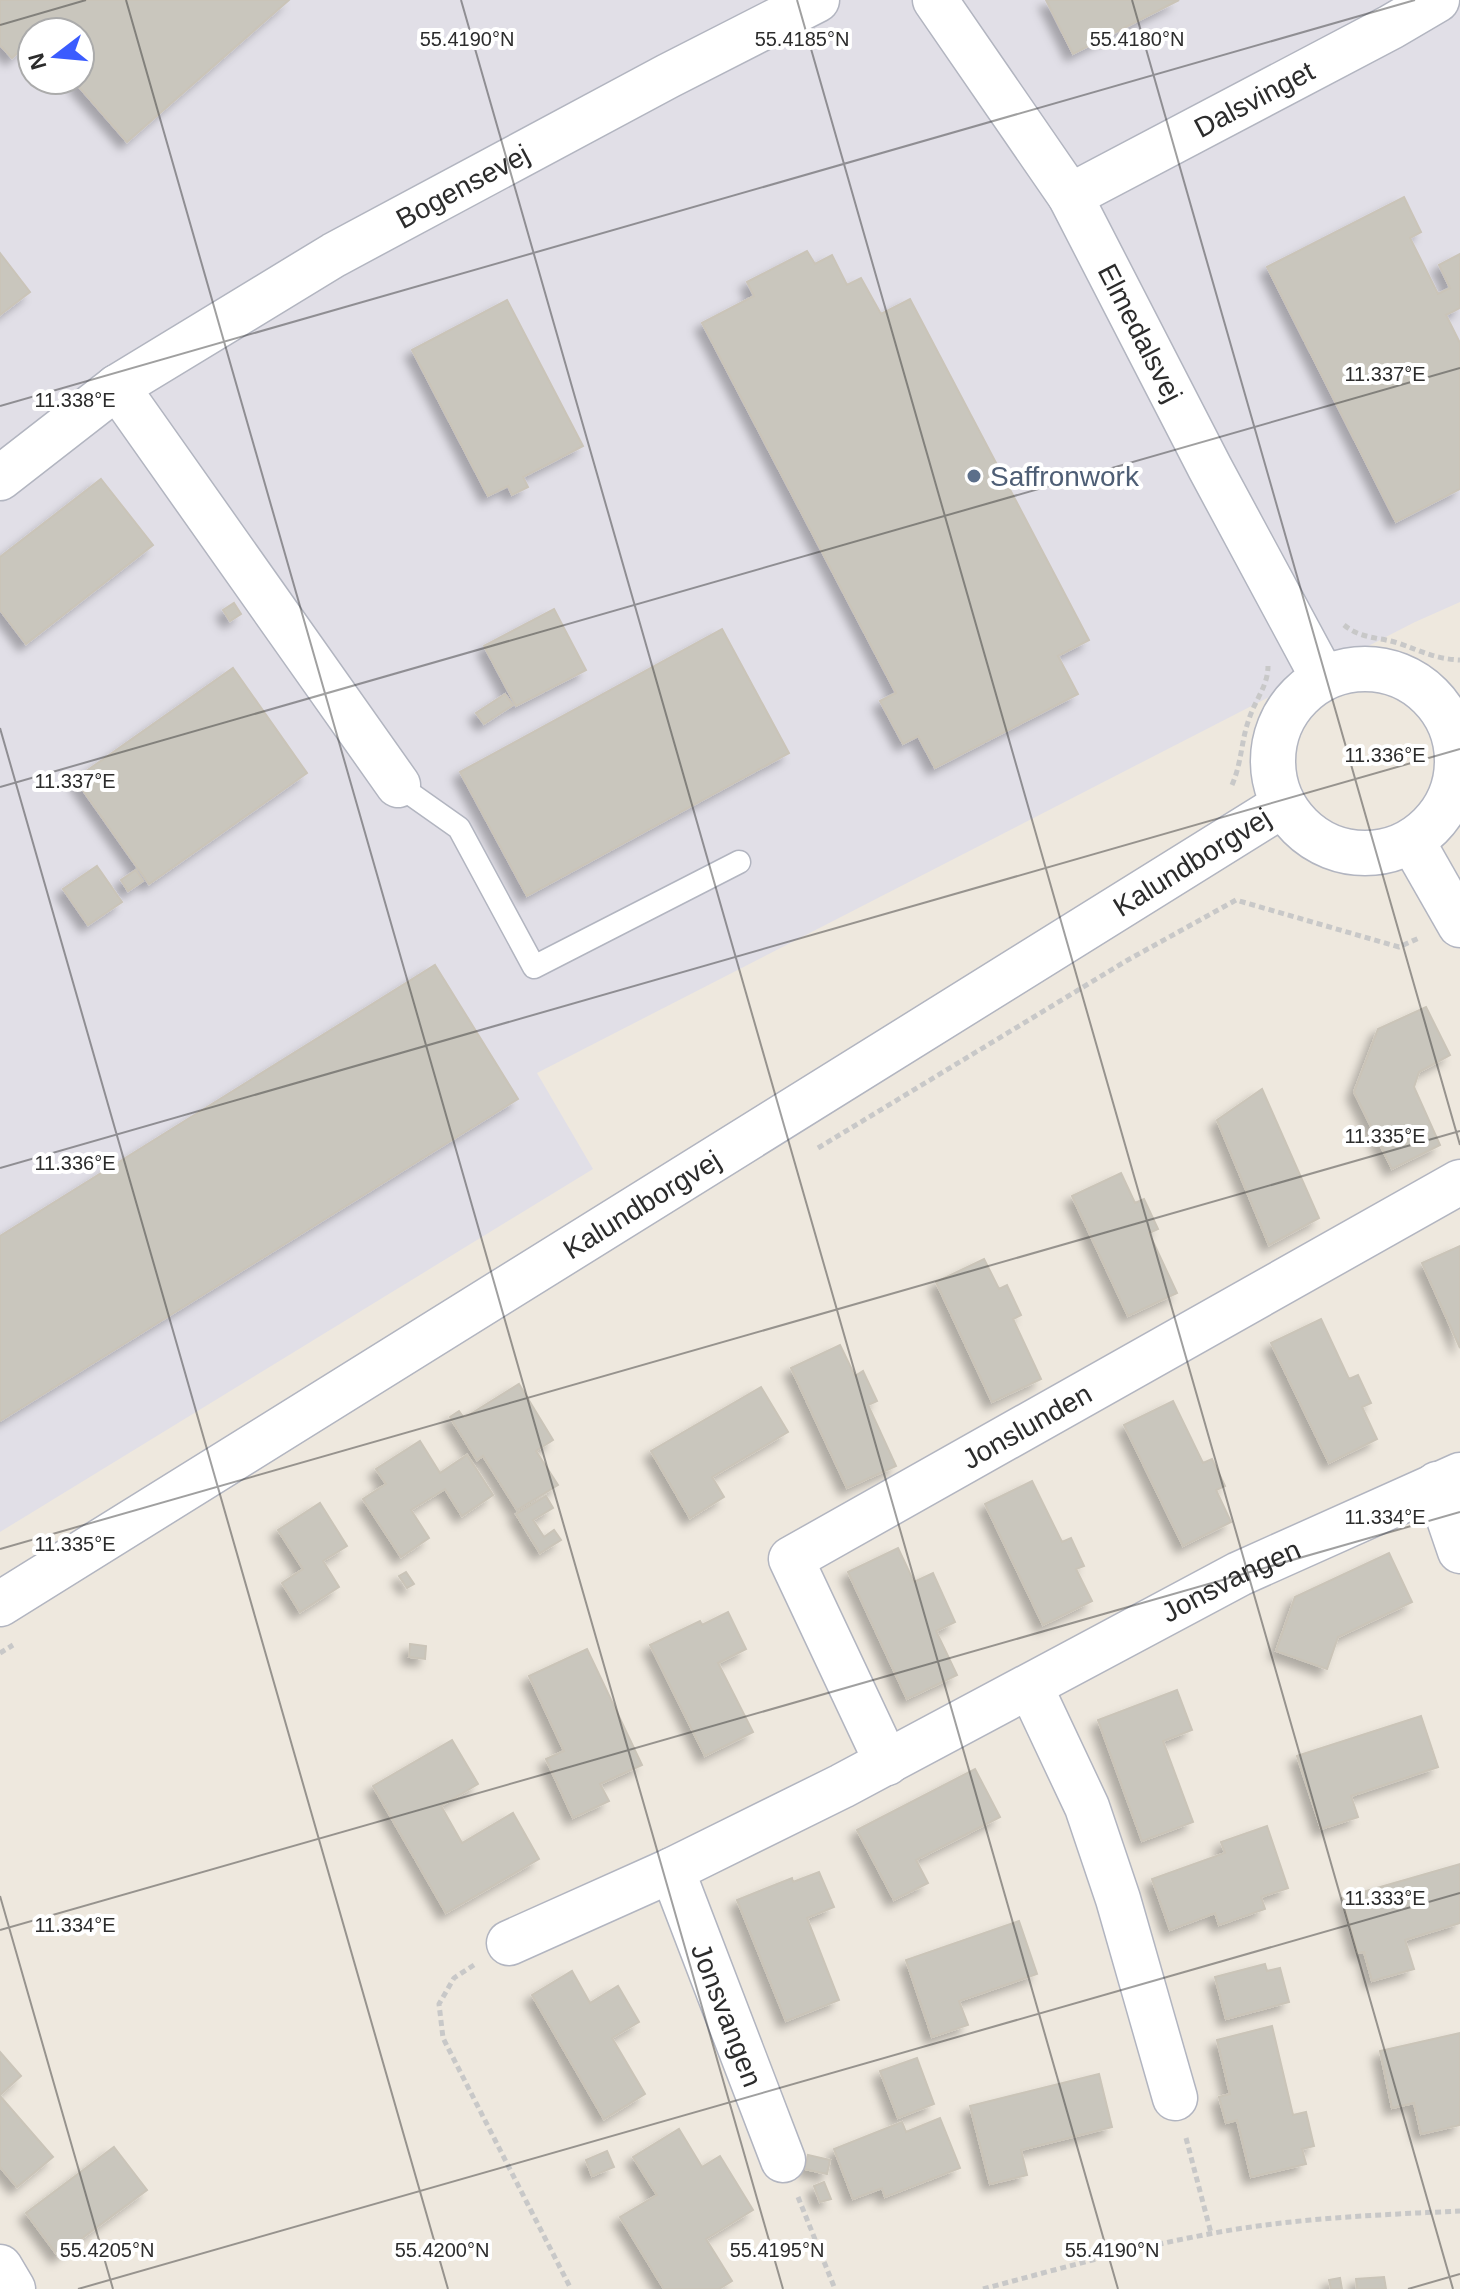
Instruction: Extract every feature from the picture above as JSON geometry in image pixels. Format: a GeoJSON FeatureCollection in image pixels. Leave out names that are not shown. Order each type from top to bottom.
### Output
{"type":"FeatureCollection","features":[{"type":"Feature","properties":{"kind":"street","name":"Bogensevej"},"geometry":{"type":"LineString","coordinates":[[0,478],[117,387],[334,255],[817,0]]}},
{"type":"Feature","properties":{"kind":"street","name":"Elmedalsvej"},"geometry":{"type":"LineString","coordinates":[[935,0],[1070,196],[1210,468],[1323,678]]}},
{"type":"Feature","properties":{"kind":"street","name":"Dalsvinget"},"geometry":{"type":"LineString","coordinates":[[1070,196],[1437,0]]}},
{"type":"Feature","properties":{"kind":"street"},"geometry":{"type":"LineString","coordinates":[[117,387],[398,785]]}},
{"type":"Feature","properties":{"kind":"street"},"geometry":{"type":"LineString","coordinates":[[1376,669],[1402,676],[1451,706],[1457,767],[1450,796],[1434,822],[1412,841],[1384,851],[1354,853],[1326,845],[1301,828],[1283,805],[1274,776],[1273,747],[1282,719],[1299,695],[1323,678],[1349,670],[1376,669]]}},
{"type":"Feature","properties":{"kind":"street","name":"Kalundborgvej"},"geometry":{"type":"LineString","coordinates":[[0,1604],[1283,805]]}},
{"type":"Feature","properties":{"kind":"street"},"geometry":{"type":"LineString","coordinates":[[1412,841],[1459,923]]}},
{"type":"Feature","properties":{"kind":"street","name":"Jonslunden"},"geometry":{"type":"LineString","coordinates":[[887,1763],[791,1559],[1460,1182]]}},
{"type":"Feature","properties":{"kind":"street","name":"Jonsvangen"},"geometry":{"type":"LineString","coordinates":[[509,1943],[672,1870],[887,1763],[1239,1574],[1448,1479],[1460,1551]]}},
{"type":"Feature","properties":{"kind":"street"},"geometry":{"type":"LineString","coordinates":[[1031,1688],[1091,1820],[1118,1899],[1175,2098]]}},
{"type":"Feature","properties":{"kind":"street","name":"Jonsvangen"},"geometry":{"type":"LineString","coordinates":[[672,1870],[783,2160]]}},
{"type":"Feature","properties":{"kind":"street"},"geometry":{"type":"LineString","coordinates":[[0,2267],[13,2289]]}},
{"type":"Feature","properties":{"kind":"lane"},"geometry":{"type":"LineString","coordinates":[[398,785],[459,828],[534,967],[739,862]]}},
{"type":"Feature","properties":{"kind":"path"},"geometry":{"type":"LineString","coordinates":[[812,1151],[1126,961],[1236,900],[1399,947],[1459,923]]}},
{"type":"Feature","properties":{"kind":"path"},"geometry":{"type":"LineString","coordinates":[[509,1943],[454,1978],[439,2004],[443,2038],[571,2289]]}},
{"type":"Feature","properties":{"kind":"path"},"geometry":{"type":"LineString","coordinates":[[1175,2098],[1211,2233]]}},
{"type":"Feature","properties":{"kind":"path"},"geometry":{"type":"LineString","coordinates":[[783,2160],[835,2289]]}},
{"type":"Feature","properties":{"kind":"path"},"geometry":{"type":"LineString","coordinates":[[983,2289],[1097,2258],[1211,2233],[1327,2217],[1460,2211]]}},
{"type":"Feature","properties":{"kind":"shaded area"},"geometry":{"type":"Polygon","coordinates":[[[0,0],[1460,0],[1460,602],[1415,622],[537,1073],[593,1169],[0,1532],[0,0]]]}},
{"type":"Feature","properties":{"kind":"building"},"geometry":{"type":"Polygon","coordinates":[[[0,0],[289,0],[127,142],[87,96],[96,96],[96,16],[16,16],[16,54],[12,58],[0,45],[0,0]]]}},
{"type":"Feature","properties":{"kind":"building"},"geometry":{"type":"Polygon","coordinates":[[[1046,0],[1179,0],[1073,54],[1046,0]]]}},
{"type":"Feature","properties":{"kind":"building"},"geometry":{"type":"Polygon","coordinates":[[[1404,197],[1421,232],[1410,238],[1438,294],[1450,288],[1439,265],[1460,254],[1460,308],[1446,315],[1460,343],[1460,489],[1396,522],[1267,267],[1404,197]]]}},
{"type":"Feature","properties":{"kind":"building"},"geometry":{"type":"Polygon","coordinates":[[[807,251],[815,264],[832,255],[847,285],[861,278],[881,314],[910,299],[1089,640],[1058,656],[1078,694],[935,768],[918,736],[903,744],[880,701],[896,693],[702,323],[754,296],[747,282],[807,251]]]}},
{"type":"Feature","properties":{"kind":"building"},"geometry":{"type":"Polygon","coordinates":[[[0,253],[30,292],[0,315],[0,253]]]}},
{"type":"Feature","properties":{"kind":"building"},"geometry":{"type":"Polygon","coordinates":[[[507,300],[583,446],[523,477],[528,487],[512,495],[508,486],[488,496],[412,350],[507,300]]]}},
{"type":"Feature","properties":{"kind":"building"},"geometry":{"type":"Polygon","coordinates":[[[101,479],[153,545],[26,644],[0,610],[0,557],[101,479]]]}},
{"type":"Feature","properties":{"kind":"building"},"geometry":{"type":"Polygon","coordinates":[[[234,603],[241,614],[230,621],[223,610],[234,603]]]}},
{"type":"Feature","properties":{"kind":"building"},"geometry":{"type":"Polygon","coordinates":[[[554,609],[586,670],[516,706],[484,646],[554,609]]]}},
{"type":"Feature","properties":{"kind":"building"},"geometry":{"type":"Polygon","coordinates":[[[722,629],[789,753],[527,896],[460,772],[722,629]]]}},
{"type":"Feature","properties":{"kind":"building"},"geometry":{"type":"Polygon","coordinates":[[[233,668],[307,773],[149,884],[75,779],[233,668]]]}},
{"type":"Feature","properties":{"kind":"building"},"geometry":{"type":"Polygon","coordinates":[[[505,694],[513,705],[484,724],[476,713],[505,694]]]}},
{"type":"Feature","properties":{"kind":"building"},"geometry":{"type":"Polygon","coordinates":[[[97,866],[122,902],[88,925],[63,889],[97,866]]]}},
{"type":"Feature","properties":{"kind":"building"},"geometry":{"type":"Polygon","coordinates":[[[136,870],[143,881],[128,891],[121,880],[136,870]]]}},
{"type":"Feature","properties":{"kind":"building"},"geometry":{"type":"Polygon","coordinates":[[[435,965],[518,1099],[0,1421],[0,1236],[435,965]]]}},
{"type":"Feature","properties":{"kind":"building"},"geometry":{"type":"Polygon","coordinates":[[[1426,1007],[1450,1055],[1419,1072],[1414,1087],[1440,1145],[1392,1169],[1354,1092],[1378,1029],[1426,1007]]]}},
{"type":"Feature","properties":{"kind":"building"},"geometry":{"type":"Polygon","coordinates":[[[1262,1089],[1319,1218],[1269,1245],[1217,1120],[1262,1089]]]}},
{"type":"Feature","properties":{"kind":"building"},"geometry":{"type":"Polygon","coordinates":[[[1121,1173],[1135,1203],[1144,1199],[1158,1229],[1149,1233],[1177,1293],[1128,1316],[1072,1196],[1121,1173]]]}},
{"type":"Feature","properties":{"kind":"building"},"geometry":{"type":"Polygon","coordinates":[[[1460,1246],[1460,1348],[1422,1263],[1460,1246]]]}},
{"type":"Feature","properties":{"kind":"building"},"geometry":{"type":"Polygon","coordinates":[[[984,1259],[999,1289],[1007,1285],[1021,1315],[1013,1319],[1041,1379],[992,1402],[936,1282],[984,1259]]]}},
{"type":"Feature","properties":{"kind":"building"},"geometry":{"type":"Polygon","coordinates":[[[1321,1319],[1349,1379],[1358,1375],[1371,1403],[1362,1407],[1377,1439],[1329,1463],[1271,1343],[1321,1319]]]}},
{"type":"Feature","properties":{"kind":"building"},"geometry":{"type":"Polygon","coordinates":[[[840,1345],[855,1376],[863,1371],[877,1401],[868,1405],[896,1466],[847,1488],[791,1368],[840,1345]]]}},
{"type":"Feature","properties":{"kind":"building"},"geometry":{"type":"Polygon","coordinates":[[[519,1384],[553,1440],[536,1451],[558,1485],[517,1510],[483,1456],[477,1460],[450,1417],[459,1411],[464,1418],[519,1384]]]}},
{"type":"Feature","properties":{"kind":"building"},"geometry":{"type":"Polygon","coordinates":[[[761,1387],[788,1432],[712,1477],[724,1497],[690,1518],[651,1451],[761,1387]]]}},
{"type":"Feature","properties":{"kind":"building"},"geometry":{"type":"Polygon","coordinates":[[[1173,1401],[1203,1463],[1212,1459],[1225,1486],[1216,1490],[1231,1522],[1183,1546],[1124,1425],[1173,1401]]]}},
{"type":"Feature","properties":{"kind":"building"},"geometry":{"type":"Polygon","coordinates":[[[420,1441],[440,1473],[467,1455],[493,1495],[462,1516],[445,1489],[411,1510],[429,1538],[401,1557],[363,1499],[386,1484],[376,1469],[420,1441]]]}},
{"type":"Feature","properties":{"kind":"building"},"geometry":{"type":"Polygon","coordinates":[[[1032,1481],[1062,1542],[1071,1538],[1084,1566],[1076,1569],[1092,1601],[1043,1625],[985,1504],[1032,1481]]]}},
{"type":"Feature","properties":{"kind":"building"},"geometry":{"type":"Polygon","coordinates":[[[546,1496],[553,1508],[533,1520],[544,1537],[554,1530],[561,1540],[540,1553],[516,1514],[546,1496]]]}},
{"type":"Feature","properties":{"kind":"building"},"geometry":{"type":"Polygon","coordinates":[[[320,1503],[347,1546],[323,1561],[339,1587],[300,1612],[282,1583],[303,1569],[278,1530],[320,1503]]]}},
{"type":"Feature","properties":{"kind":"building"},"geometry":{"type":"Polygon","coordinates":[[[898,1548],[914,1582],[933,1573],[955,1622],[936,1631],[957,1675],[907,1699],[848,1572],[898,1548]]]}},
{"type":"Feature","properties":{"kind":"building"},"geometry":{"type":"Polygon","coordinates":[[[1389,1553],[1412,1602],[1338,1637],[1327,1669],[1276,1651],[1295,1597],[1389,1553]]]}},
{"type":"Feature","properties":{"kind":"building"},"geometry":{"type":"Polygon","coordinates":[[[406,1572],[414,1584],[407,1588],[399,1576],[406,1572]]]}},
{"type":"Feature","properties":{"kind":"building"},"geometry":{"type":"Polygon","coordinates":[[[728,1612],[746,1649],[718,1663],[753,1732],[705,1756],[650,1645],[700,1621],[702,1625],[728,1612]]]}},
{"type":"Feature","properties":{"kind":"building"},"geometry":{"type":"Polygon","coordinates":[[[410,1644],[426,1646],[425,1659],[409,1657],[410,1644]]]}},
{"type":"Feature","properties":{"kind":"building"},"geometry":{"type":"Polygon","coordinates":[[[587,1649],[642,1765],[600,1784],[609,1801],[573,1818],[546,1759],[564,1751],[529,1676],[587,1649]]]}},
{"type":"Feature","properties":{"kind":"building"},"geometry":{"type":"Polygon","coordinates":[[[1177,1690],[1192,1730],[1163,1741],[1193,1822],[1142,1841],[1098,1720],[1177,1690]]]}},
{"type":"Feature","properties":{"kind":"building"},"geometry":{"type":"Polygon","coordinates":[[[1421,1716],[1438,1767],[1351,1796],[1358,1817],[1321,1829],[1297,1756],[1421,1716]]]}},
{"type":"Feature","properties":{"kind":"building"},"geometry":{"type":"Polygon","coordinates":[[[452,1740],[478,1784],[441,1806],[462,1843],[513,1813],[539,1859],[446,1913],[373,1786],[452,1740]]]}},
{"type":"Feature","properties":{"kind":"building"},"geometry":{"type":"Polygon","coordinates":[[[975,1769],[1000,1817],[916,1860],[928,1883],[894,1900],[857,1830],[975,1769]]]}},
{"type":"Feature","properties":{"kind":"building"},"geometry":{"type":"Polygon","coordinates":[[[1267,1826],[1288,1888],[1261,1897],[1265,1909],[1219,1925],[1215,1913],[1170,1930],[1152,1879],[1225,1853],[1221,1842],[1267,1826]]]}},
{"type":"Feature","properties":{"kind":"building"},"geometry":{"type":"Polygon","coordinates":[[[1460,1864],[1460,1923],[1405,1940],[1414,1969],[1372,1981],[1364,1952],[1358,1953],[1342,1898],[1460,1864]]]}},
{"type":"Feature","properties":{"kind":"building"},"geometry":{"type":"Polygon","coordinates":[[[819,1872],[834,1907],[807,1918],[839,2000],[786,2021],[737,1900],[792,1878],[793,1882],[819,1872]]]}},
{"type":"Feature","properties":{"kind":"building"},"geometry":{"type":"Polygon","coordinates":[[[1019,1921],[1037,1974],[959,2001],[968,2025],[932,2037],[906,1960],[1019,1921]]]}},
{"type":"Feature","properties":{"kind":"building"},"geometry":{"type":"Polygon","coordinates":[[[1265,1964],[1267,1971],[1280,1968],[1289,2002],[1226,2019],[1215,1977],[1265,1964]]]}},
{"type":"Feature","properties":{"kind":"building"},"geometry":{"type":"Polygon","coordinates":[[[572,1971],[590,2003],[618,1986],[639,2022],[612,2038],[645,2094],[604,2119],[532,1995],[572,1971]]]}},
{"type":"Feature","properties":{"kind":"building"},"geometry":{"type":"Polygon","coordinates":[[[1272,2026],[1293,2115],[1306,2112],[1314,2146],[1302,2149],[1306,2164],[1251,2177],[1237,2120],[1226,2123],[1219,2097],[1230,2094],[1217,2040],[1272,2026]]]}},
{"type":"Feature","properties":{"kind":"building"},"geometry":{"type":"Polygon","coordinates":[[[1460,2033],[1460,2125],[1421,2134],[1414,2103],[1392,2108],[1380,2051],[1460,2033]]]}},
{"type":"Feature","properties":{"kind":"building"},"geometry":{"type":"Polygon","coordinates":[[[0,2052],[21,2076],[0,2095],[0,2052]]]}},
{"type":"Feature","properties":{"kind":"building"},"geometry":{"type":"Polygon","coordinates":[[[917,2058],[934,2104],[898,2118],[880,2071],[917,2058]]]}},
{"type":"Feature","properties":{"kind":"building"},"geometry":{"type":"Polygon","coordinates":[[[1099,2074],[1112,2127],[1021,2150],[1027,2175],[990,2184],[970,2106],[1099,2074]]]}},
{"type":"Feature","properties":{"kind":"building"},"geometry":{"type":"Polygon","coordinates":[[[0,2096],[53,2157],[17,2187],[0,2167],[0,2096]]]}},
{"type":"Feature","properties":{"kind":"building"},"geometry":{"type":"Polygon","coordinates":[[[940,2118],[960,2168],[885,2197],[882,2188],[853,2199],[834,2149],[902,2122],[906,2132],[940,2118]]]}},
{"type":"Feature","properties":{"kind":"building"},"geometry":{"type":"Polygon","coordinates":[[[679,2129],[702,2167],[720,2156],[753,2210],[706,2239],[732,2281],[719,2289],[664,2289],[620,2217],[657,2195],[633,2157],[679,2129]]]}},
{"type":"Feature","properties":{"kind":"building"},"geometry":{"type":"Polygon","coordinates":[[[114,2147],[147,2190],[58,2256],[26,2213],[114,2147]]]}},
{"type":"Feature","properties":{"kind":"building"},"geometry":{"type":"Polygon","coordinates":[[[607,2151],[614,2167],[592,2176],[586,2160],[607,2151]]]}},
{"type":"Feature","properties":{"kind":"building"},"geometry":{"type":"Polygon","coordinates":[[[808,2155],[830,2160],[827,2174],[805,2169],[808,2155]]]}},
{"type":"Feature","properties":{"kind":"building"},"geometry":{"type":"Polygon","coordinates":[[[824,2182],[831,2199],[820,2202],[814,2186],[824,2182]]]}},
{"type":"Feature","properties":{"kind":"building"},"geometry":{"type":"Polygon","coordinates":[[[1384,2277],[1386,2289],[1357,2289],[1356,2279],[1384,2277]]]}},
{"type":"Feature","properties":{"kind":"building"},"geometry":{"type":"Polygon","coordinates":[[[1340,2278],[1342,2289],[1331,2289],[1329,2280],[1340,2278]]]}},
{"type":"Feature","properties":{"kind":"place","name":"Saffronwork"},"geometry":{"type":"Point","coordinates":[974,476]}}]}
